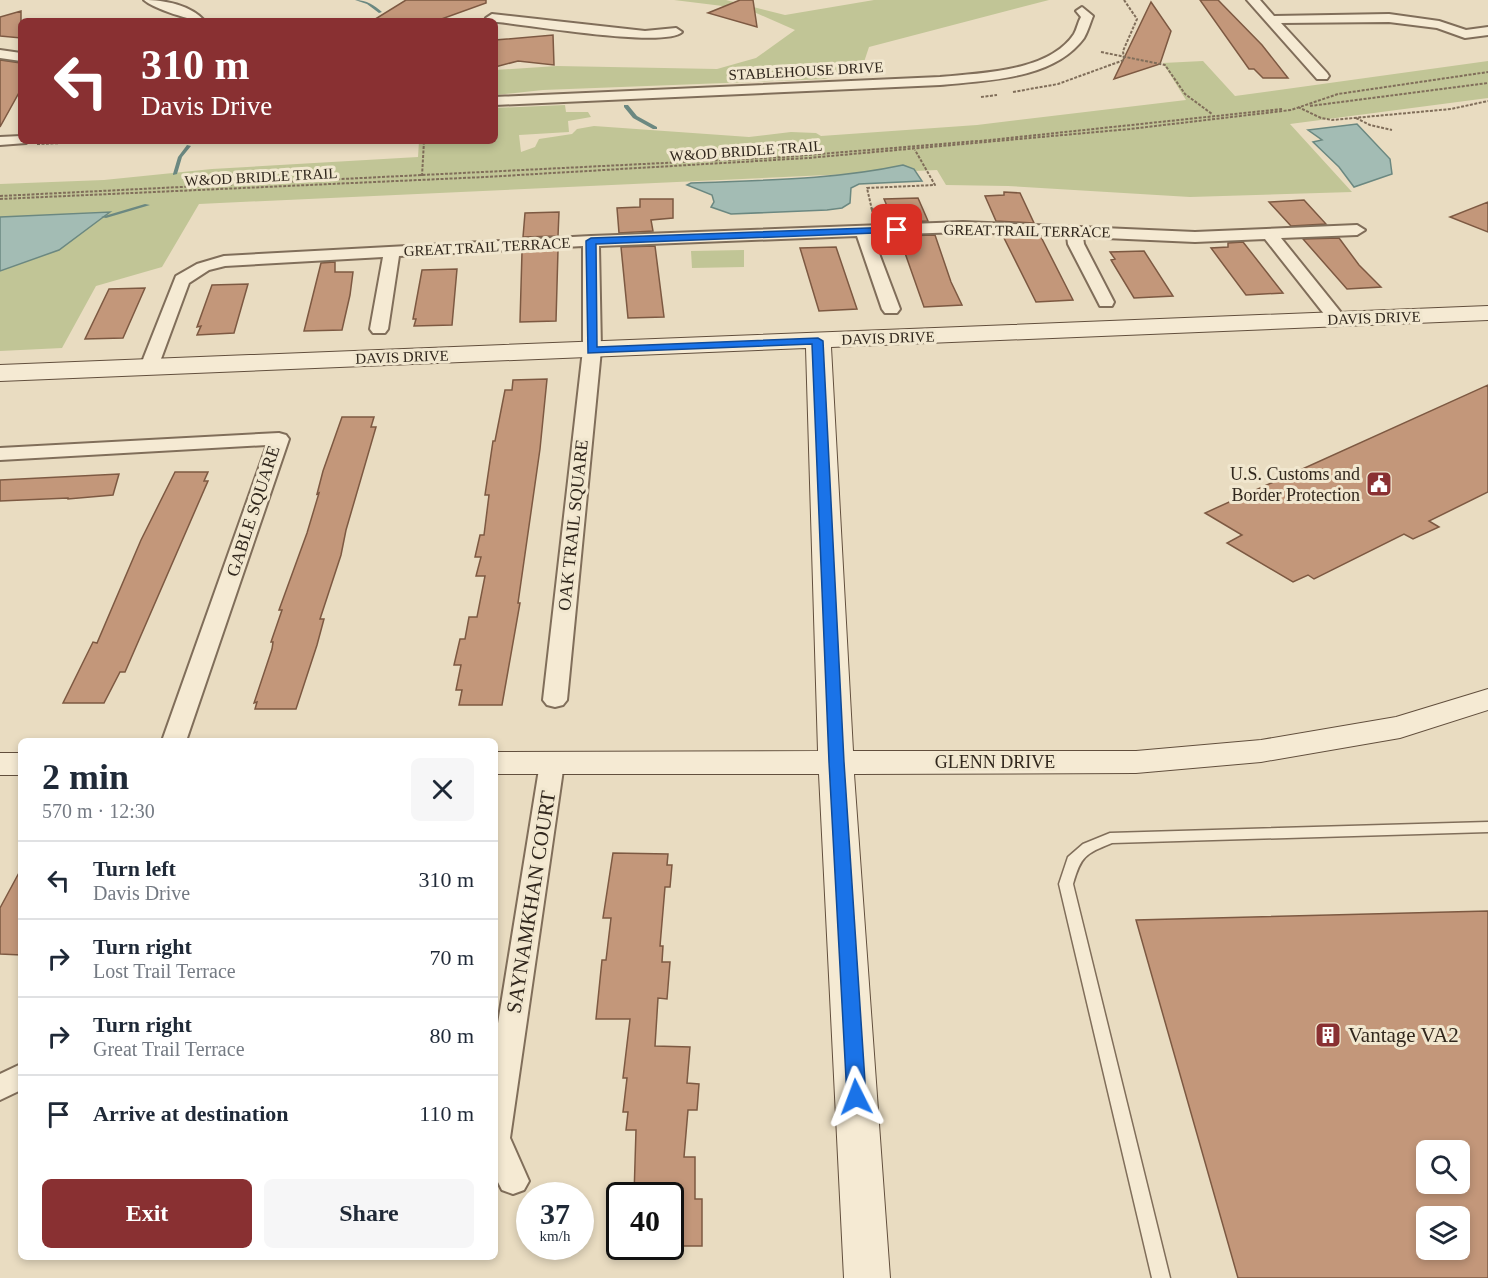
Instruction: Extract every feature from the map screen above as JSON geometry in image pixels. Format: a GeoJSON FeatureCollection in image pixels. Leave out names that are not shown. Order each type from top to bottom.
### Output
{"type":"FeatureCollection","features":[{"type":"Feature","properties":{"kind":"street"},"geometry":{"type":"LineString","coordinates":[[150,0],[188,13],[195,18]]}},
{"type":"Feature","properties":{"kind":"street"},"geometry":{"type":"LineString","coordinates":[[1253,0],[1322,76]]}},
{"type":"Feature","properties":{"kind":"street"},"geometry":{"type":"LineString","coordinates":[[492,18],[502,8]]}},
{"type":"Feature","properties":{"kind":"street","name":"STABLEHOUSE DRIVE"},"geometry":{"type":"LineString","coordinates":[[498,101],[940,81],[997,74],[1034,66],[1059,54],[1078,36],[1087,16],[1082,11]]}},
{"type":"Feature","properties":{"kind":"street"},"geometry":{"type":"LineString","coordinates":[[1271,20],[1389,18],[1439,25],[1465,34],[1488,31]]}},
{"type":"Feature","properties":{"kind":"street"},"geometry":{"type":"LineString","coordinates":[[498,21],[645,35],[676,32]]}},
{"type":"Feature","properties":{"kind":"street"},"geometry":{"type":"LineString","coordinates":[[0,54],[18,57]]}},
{"type":"Feature","properties":{"kind":"street"},"geometry":{"type":"LineString","coordinates":[[0,141],[18,142]]}},
{"type":"Feature","properties":{"kind":"street","name":"GREAT TRAIL TERRACE"},"geometry":{"type":"LineString","coordinates":[[149,367],[182,280],[194,271],[224,261],[591,241],[963,227],[1195,237],[1357,230]]}},
{"type":"Feature","properties":{"kind":"street"},"geometry":{"type":"LineString","coordinates":[[869,231],[891,309]]}},
{"type":"Feature","properties":{"kind":"street"},"geometry":{"type":"LineString","coordinates":[[1075,231],[1076,244],[1106,302]]}},
{"type":"Feature","properties":{"kind":"street"},"geometry":{"type":"LineString","coordinates":[[1270,234],[1338,320]]}},
{"type":"Feature","properties":{"kind":"street","name":"OAK TRAIL SQUARE"},"geometry":{"type":"LineString","coordinates":[[555,700],[591,350],[591,241]]}},
{"type":"Feature","properties":{"kind":"street"},"geometry":{"type":"LineString","coordinates":[[379,329],[392,252]]}},
{"type":"Feature","properties":{"kind":"street","name":"DAVIS DRIVE"},"geometry":{"type":"LineString","coordinates":[[0,373],[1488,313]]}},
{"type":"Feature","properties":{"kind":"street"},"geometry":{"type":"LineString","coordinates":[[818,341],[836,762],[867,1278]]}},
{"type":"Feature","properties":{"kind":"street","name":"GABLE SQUARE"},"geometry":{"type":"LineString","coordinates":[[0,454],[279,439],[175,738]]}},
{"type":"Feature","properties":{"kind":"street","name":"GLENN DRIVE"},"geometry":{"type":"LineString","coordinates":[[498,763],[1136,762],[1262,751],[1400,727],[1488,699]]}},
{"type":"Feature","properties":{"kind":"street","name":"SAYNAMKHAN COURT"},"geometry":{"type":"LineString","coordinates":[[498,1118],[552,763]]}},
{"type":"Feature","properties":{"kind":"street"},"geometry":{"type":"LineString","coordinates":[[0,764],[18,764]]}},
{"type":"Feature","properties":{"kind":"street"},"geometry":{"type":"LineString","coordinates":[[0,1088],[18,1078]]}},
{"type":"Feature","properties":{"kind":"street","name":"SAYNAMKHAN COURT"},"geometry":{"type":"LineString","coordinates":[[498,1145],[513,1181]]}},
{"type":"Feature","properties":{"kind":"lane"},"geometry":{"type":"LineString","coordinates":[[1161,1278],[1066,884],[1072,860],[1088,848],[1110,838],[1488,827]]}},
{"type":"Feature","properties":{"kind":"path"},"geometry":{"type":"LineString","coordinates":[[1101,52],[1165,65],[1185,94],[1213,115]]}},
{"type":"Feature","properties":{"kind":"path","name":"W&OD BRIDLE TRAIL"},"geometry":{"type":"LineString","coordinates":[[0,198],[588,172],[915,151],[1264,113],[1298,107],[1338,94],[1488,72]]}},
{"type":"Feature","properties":{"kind":"path"},"geometry":{"type":"LineString","coordinates":[[0,198],[784,157],[990,140],[1298,107],[1488,83]]}},
{"type":"Feature","properties":{"kind":"path"},"geometry":{"type":"LineString","coordinates":[[1298,107],[1329,120],[1451,109],[1488,100]]}},
{"type":"Feature","properties":{"kind":"path"},"geometry":{"type":"LineString","coordinates":[[1355,118],[1370,125],[1392,130]]}},
{"type":"Feature","properties":{"kind":"path"},"geometry":{"type":"LineString","coordinates":[[422,176],[424,144]]}},
{"type":"Feature","properties":{"kind":"path"},"geometry":{"type":"LineString","coordinates":[[869,231],[872,218],[875,218],[867,188],[935,185],[912,146]]}},
{"type":"Feature","properties":{"kind":"green space"},"geometry":{"type":"Polygon","coordinates":[[[674,0],[726,0],[785,15],[874,0],[1049,0],[869,47],[862,68],[825,79],[543,90],[498,95],[498,70],[557,66],[717,69],[756,58],[795,30],[747,9],[674,0]]]}},
{"type":"Feature","properties":{"kind":"green space"},"geometry":{"type":"Polygon","coordinates":[[[1203,61],[1235,96],[1488,61],[1488,98],[1290,124],[1352,192],[1190,197],[1008,186],[946,185],[937,170],[199,204],[162,267],[96,286],[62,348],[0,351],[0,184],[104,180],[212,169],[418,157],[419,144],[498,144],[498,108],[565,105],[566,112],[588,112],[591,117],[568,121],[569,132],[519,135],[521,152],[535,147],[539,139],[572,134],[577,129],[594,126],[749,137],[791,132],[816,133],[821,136],[977,125],[1186,100],[1163,63],[1203,61]]]}},
{"type":"Feature","properties":{"kind":"green space"},"geometry":{"type":"Polygon","coordinates":[[[744,250],[744,267],[692,268],[691,251],[744,250]]]}},
{"type":"Feature","properties":{"kind":"water"},"geometry":{"type":"Polygon","coordinates":[[[1357,124],[1390,159],[1392,174],[1354,187],[1339,167],[1313,142],[1322,140],[1308,130],[1357,124]]]}},
{"type":"Feature","properties":{"kind":"water"},"geometry":{"type":"Polygon","coordinates":[[[903,165],[914,169],[922,181],[859,184],[851,188],[850,203],[842,208],[827,210],[731,214],[711,207],[714,202],[712,195],[687,185],[850,174],[903,165]]]}},
{"type":"Feature","properties":{"kind":"water"},"geometry":{"type":"Polygon","coordinates":[[[110,212],[59,250],[0,271],[0,217],[110,212]]]}},
{"type":"Feature","properties":{"kind":"building"},"geometry":{"type":"Polygon","coordinates":[[[406,0],[486,0],[486,3],[444,18],[377,18],[406,0]]]}},
{"type":"Feature","properties":{"kind":"building"},"geometry":{"type":"Polygon","coordinates":[[[740,0],[753,0],[757,27],[708,13],[740,0]]]}},
{"type":"Feature","properties":{"kind":"building"},"geometry":{"type":"Polygon","coordinates":[[[1200,0],[1218,0],[1262,45],[1288,78],[1263,78],[1254,69],[1249,69],[1200,0]]]}},
{"type":"Feature","properties":{"kind":"building"},"geometry":{"type":"Polygon","coordinates":[[[1151,2],[1171,31],[1160,64],[1114,79],[1151,2]]]}},
{"type":"Feature","properties":{"kind":"building"},"geometry":{"type":"Polygon","coordinates":[[[21,11],[21,18],[18,18],[18,38],[0,36],[0,17],[21,11]]]}},
{"type":"Feature","properties":{"kind":"building"},"geometry":{"type":"Polygon","coordinates":[[[553,35],[554,65],[518,61],[498,66],[498,40],[553,35]]]}},
{"type":"Feature","properties":{"kind":"building"},"geometry":{"type":"Polygon","coordinates":[[[0,60],[18,63],[18,94],[0,127],[0,60]]]}},
{"type":"Feature","properties":{"kind":"building"},"geometry":{"type":"Polygon","coordinates":[[[1004,192],[1020,193],[1034,223],[996,221],[985,196],[1004,195],[1004,192]]]}},
{"type":"Feature","properties":{"kind":"building"},"geometry":{"type":"Polygon","coordinates":[[[918,198],[928,221],[894,222],[884,199],[918,198]]]}},
{"type":"Feature","properties":{"kind":"building"},"geometry":{"type":"Polygon","coordinates":[[[640,199],[673,199],[673,218],[651,220],[653,231],[619,233],[617,208],[640,207],[640,199]]]}},
{"type":"Feature","properties":{"kind":"building"},"geometry":{"type":"Polygon","coordinates":[[[1304,200],[1326,224],[1291,226],[1269,202],[1304,200]]]}},
{"type":"Feature","properties":{"kind":"building"},"geometry":{"type":"Polygon","coordinates":[[[1488,202],[1488,232],[1450,217],[1488,202]]]}},
{"type":"Feature","properties":{"kind":"building"},"geometry":{"type":"Polygon","coordinates":[[[559,212],[558,236],[523,237],[525,213],[559,212]]]}},
{"type":"Feature","properties":{"kind":"building"},"geometry":{"type":"Polygon","coordinates":[[[935,235],[951,282],[962,305],[924,307],[899,236],[935,235]]]}},
{"type":"Feature","properties":{"kind":"building"},"geometry":{"type":"Polygon","coordinates":[[[1003,236],[1041,237],[1073,300],[1036,302],[1003,236]]]}},
{"type":"Feature","properties":{"kind":"building"},"geometry":{"type":"Polygon","coordinates":[[[1339,238],[1359,265],[1381,287],[1347,289],[1303,239],[1339,238]]]}},
{"type":"Feature","properties":{"kind":"building"},"geometry":{"type":"Polygon","coordinates":[[[1243,242],[1283,293],[1246,295],[1211,248],[1228,247],[1228,243],[1243,242]]]}},
{"type":"Feature","properties":{"kind":"building"},"geometry":{"type":"Polygon","coordinates":[[[655,246],[664,317],[628,318],[621,247],[655,246]]]}},
{"type":"Feature","properties":{"kind":"building"},"geometry":{"type":"Polygon","coordinates":[[[836,247],[857,309],[819,311],[800,248],[836,247]]]}},
{"type":"Feature","properties":{"kind":"building"},"geometry":{"type":"Polygon","coordinates":[[[558,250],[556,321],[520,322],[522,252],[558,250]]]}},
{"type":"Feature","properties":{"kind":"building"},"geometry":{"type":"Polygon","coordinates":[[[1144,251],[1173,296],[1134,298],[1111,260],[1115,259],[1110,252],[1144,251]]]}},
{"type":"Feature","properties":{"kind":"building"},"geometry":{"type":"Polygon","coordinates":[[[335,262],[335,272],[353,272],[342,330],[304,331],[321,263],[335,262]]]}},
{"type":"Feature","properties":{"kind":"building"},"geometry":{"type":"Polygon","coordinates":[[[457,269],[452,325],[414,326],[416,319],[413,319],[422,270],[457,269]]]}},
{"type":"Feature","properties":{"kind":"building"},"geometry":{"type":"Polygon","coordinates":[[[248,284],[234,333],[197,335],[201,326],[197,327],[212,285],[248,284]]]}},
{"type":"Feature","properties":{"kind":"building"},"geometry":{"type":"Polygon","coordinates":[[[145,288],[123,338],[85,339],[109,289],[145,288]]]}},
{"type":"Feature","properties":{"kind":"building"},"geometry":{"type":"Polygon","coordinates":[[[547,379],[540,449],[518,603],[520,603],[502,705],[459,705],[462,690],[456,690],[461,665],[454,665],[460,639],[465,639],[469,617],[477,617],[485,576],[476,576],[481,557],[475,557],[480,535],[484,535],[489,495],[485,495],[493,441],[495,441],[505,390],[512,390],[513,380],[547,379]]]}},
{"type":"Feature","properties":{"kind":"building","name":"U.S. Customs and Border Protection"},"geometry":{"type":"Polygon","coordinates":[[[1488,385],[1488,492],[1429,521],[1439,527],[1413,539],[1404,534],[1314,579],[1308,575],[1293,582],[1227,543],[1242,535],[1205,513],[1488,385]]]}},
{"type":"Feature","properties":{"kind":"building"},"geometry":{"type":"Polygon","coordinates":[[[342,417],[374,417],[371,427],[376,427],[341,555],[320,619],[324,619],[317,645],[296,709],[255,709],[257,702],[254,703],[282,610],[279,610],[307,533],[323,471],[342,417]]]}},
{"type":"Feature","properties":{"kind":"building"},"geometry":{"type":"Polygon","coordinates":[[[175,472],[208,472],[204,481],[208,481],[125,672],[120,672],[104,703],[63,703],[93,642],[97,643],[141,540],[175,472]]]}},
{"type":"Feature","properties":{"kind":"building"},"geometry":{"type":"Polygon","coordinates":[[[119,474],[113,495],[0,501],[0,480],[119,474]]]}},
{"type":"Feature","properties":{"kind":"building"},"geometry":{"type":"Polygon","coordinates":[[[613,853],[668,854],[667,865],[672,865],[670,887],[665,887],[660,946],[663,946],[662,962],[670,962],[667,999],[658,998],[655,1046],[690,1047],[687,1083],[699,1084],[697,1110],[688,1110],[684,1157],[695,1157],[695,1199],[702,1199],[702,1246],[684,1246],[684,1182],[634,1182],[636,1130],[626,1130],[628,1112],[623,1112],[627,1078],[623,1078],[630,1019],[596,1019],[602,960],[606,960],[611,918],[603,918],[613,853]]]}},
{"type":"Feature","properties":{"kind":"building"},"geometry":{"type":"Polygon","coordinates":[[[18,875],[18,955],[0,954],[0,908],[18,875]]]}},
{"type":"Feature","properties":{"kind":"building","name":"Vantage VA2"},"geometry":{"type":"Polygon","coordinates":[[[1488,911],[1488,1278],[1238,1278],[1136,920],[1488,911]]]}},
{"type":"Feature","properties":{"kind":"waterway"},"geometry":{"type":"LineString","coordinates":[[357,0],[368,3],[380,12]]}},
{"type":"Feature","properties":{"kind":"waterway"},"geometry":{"type":"LineString","coordinates":[[626,106],[635,117],[655,128]]}},
{"type":"Feature","properties":{"kind":"waterway"},"geometry":{"type":"LineString","coordinates":[[175,174],[180,157],[189,146]]}},
{"type":"Feature","properties":{"kind":"waterway"},"geometry":{"type":"LineString","coordinates":[[104,217],[147,205]]}},
{"type":"Feature","properties":{"kind":"place","name":"U.S. Customs and Border Protection"},"geometry":{"type":"Point","coordinates":[1379,484]}},
{"type":"Feature","properties":{"kind":"place","name":"Vantage VA2"},"geometry":{"type":"Point","coordinates":[1328,1035]}},
{"type":"Feature","properties":{"kind":"route"},"geometry":{"type":"LineString","coordinates":[[856,1097],[836,762],[818,341],[591,350],[591,241],[897,230]]}}]}
